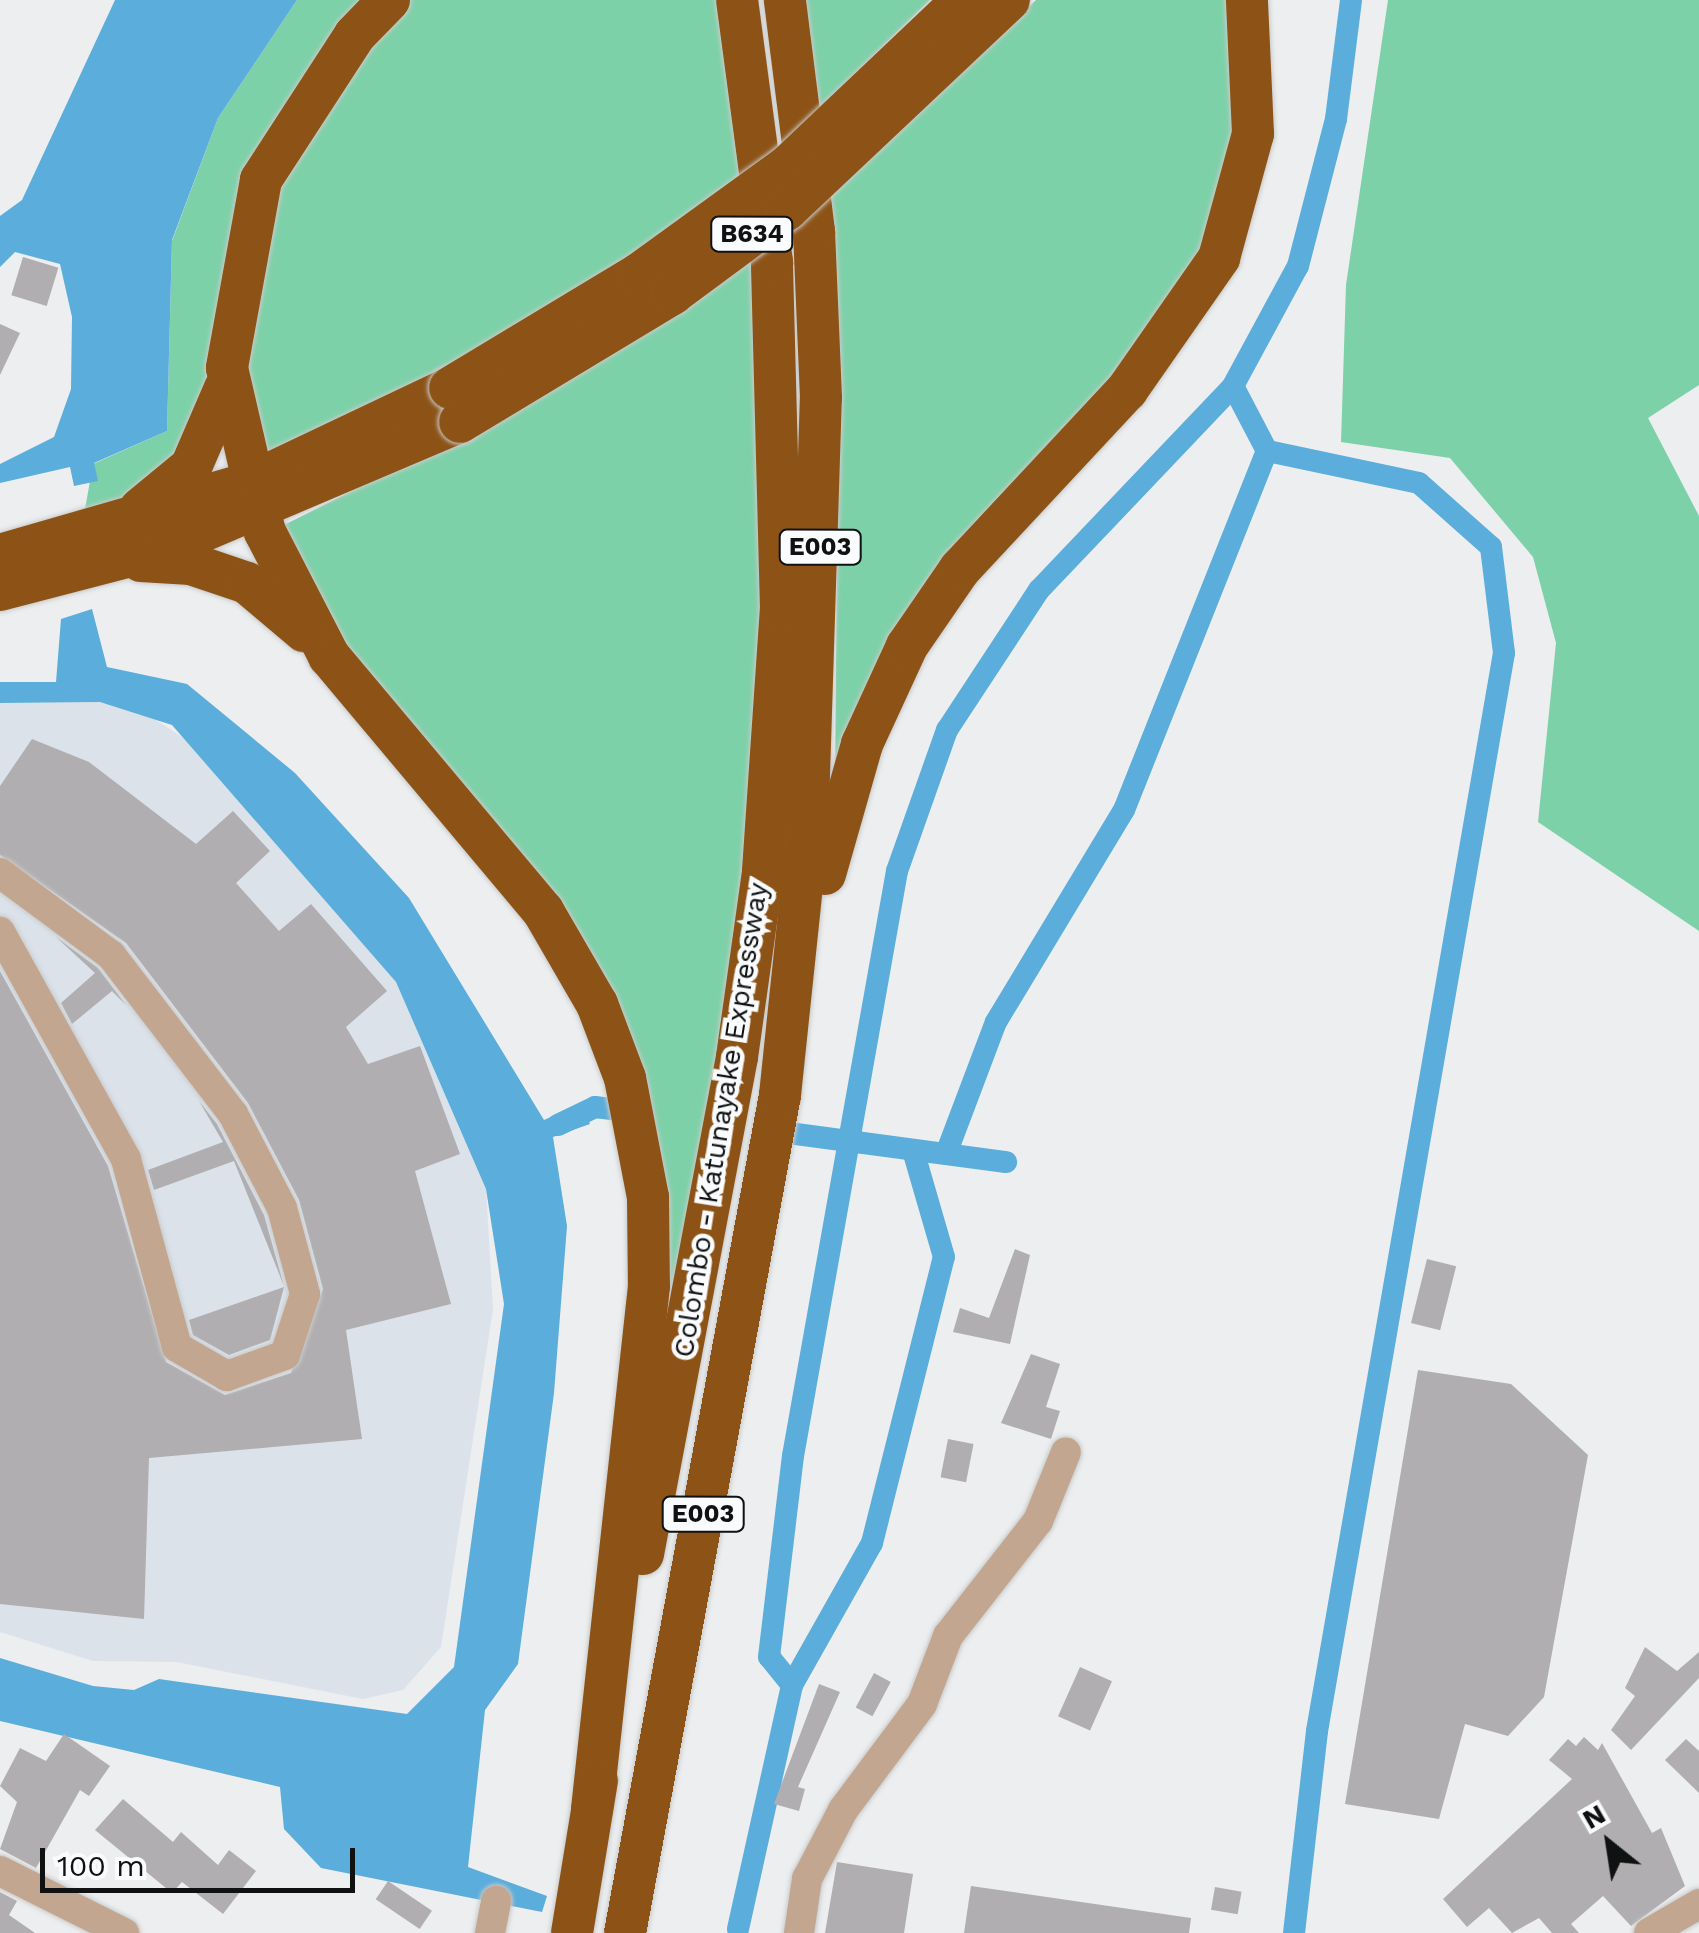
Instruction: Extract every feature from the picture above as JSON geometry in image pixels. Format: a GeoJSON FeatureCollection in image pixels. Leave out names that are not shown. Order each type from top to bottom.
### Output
{"type":"FeatureCollection","features":[{"type":"Feature","properties":{"kind":"highway"},"geometry":{"type":"LineString","coordinates":[[105,548],[179,482],[217,423],[261,180],[355,34],[389,0]]}},
{"type":"Feature","properties":{"kind":"highway","name":"Colombo - Katunayake Expressway"},"geometry":{"type":"LineString","coordinates":[[572,1933],[592,1809],[713,1209],[762,871],[781,610],[780,384],[768,210],[738,0]]}},
{"type":"Feature","properties":{"kind":"highway","name":"Colombo - Katunayake Expressway"},"geometry":{"type":"LineString","coordinates":[[624,1933],[780,1095],[817,704],[822,398],[812,214],[784,0]]}},
{"type":"Feature","properties":{"kind":"highway","name":"B634"},"geometry":{"type":"LineString","coordinates":[[455,405],[787,167],[964,0]]}},
{"type":"Feature","properties":{"kind":"highway","name":"B634"},"geometry":{"type":"LineString","coordinates":[[0,590],[105,548],[255,498],[455,405],[672,294],[787,209],[1009,0]]}},
{"type":"Feature","properties":{"kind":"highway"},"geometry":{"type":"LineString","coordinates":[[780,1095],[835,826],[907,646],[960,569],[1127,390],[1219,258],[1252,134],[1247,0]]}},
{"type":"Feature","properties":{"kind":"highway"},"geometry":{"type":"LineString","coordinates":[[227,368],[255,498],[328,656]]}},
{"type":"Feature","properties":{"kind":"highway"},"geometry":{"type":"LineString","coordinates":[[105,548],[191,564],[246,583],[328,656],[543,911],[596,1004],[640,1146],[649,1286],[592,1809]]}},
{"type":"Feature","properties":{"kind":"highway","name":"B634"},"geometry":{"type":"LineString","coordinates":[[0,554],[105,548]]}},
{"type":"Feature","properties":{"kind":"street"},"geometry":{"type":"LineString","coordinates":[[0,873],[111,955],[234,1114],[282,1208],[305,1294],[286,1355],[228,1376],[177,1347],[126,1159],[0,932]]}},
{"type":"Feature","properties":{"kind":"street"},"geometry":{"type":"LineString","coordinates":[[799,1933],[807,1879],[842,1810],[922,1704],[948,1636],[1038,1522],[1066,1452]]}},
{"type":"Feature","properties":{"kind":"street"},"geometry":{"type":"LineString","coordinates":[[0,1870],[124,1933]]}},
{"type":"Feature","properties":{"kind":"street"},"geometry":{"type":"LineString","coordinates":[[490,1933],[496,1901]]}},
{"type":"Feature","properties":{"kind":"street"},"geometry":{"type":"LineString","coordinates":[[1649,1933],[1699,1904]]}},
{"type":"Feature","properties":{"kind":"shaded area"},"geometry":{"type":"Polygon","coordinates":[[[100,702],[141,710],[197,747],[396,982],[486,1189],[493,1309],[441,1647],[403,1690],[363,1699],[177,1662],[93,1661],[0,1632],[0,703],[100,702]]]}},
{"type":"Feature","properties":{"kind":"green space"},"geometry":{"type":"Polygon","coordinates":[[[297,0],[374,0],[236,213],[209,383],[177,456],[126,500],[84,515],[93,464],[167,431],[172,241],[218,118],[297,0]]]}},
{"type":"Feature","properties":{"kind":"green space"},"geometry":{"type":"Polygon","coordinates":[[[408,0],[726,0],[753,168],[564,303],[264,464],[238,367],[285,156],[408,0]]]}},
{"type":"Feature","properties":{"kind":"green space"},"geometry":{"type":"Polygon","coordinates":[[[800,0],[930,0],[812,115],[800,0]]]}},
{"type":"Feature","properties":{"kind":"green space"},"geometry":{"type":"Polygon","coordinates":[[[1036,0],[1236,0],[1231,182],[1177,308],[999,509],[835,782],[837,549],[821,206],[1036,0]]]}},
{"type":"Feature","properties":{"kind":"green space"},"geometry":{"type":"Polygon","coordinates":[[[1388,0],[1699,0],[1699,385],[1648,418],[1699,516],[1699,931],[1538,822],[1556,643],[1533,557],[1450,458],[1341,442],[1346,285],[1388,0]]]}},
{"type":"Feature","properties":{"kind":"green space"},"geometry":{"type":"Polygon","coordinates":[[[763,240],[773,420],[752,888],[669,1319],[631,1061],[341,662],[272,531],[464,435],[763,240]]]}},
{"type":"Feature","properties":{"kind":"water"},"geometry":{"type":"Polygon","coordinates":[[[115,0],[297,0],[218,118],[172,240],[167,431],[94,463],[98,481],[74,486],[70,467],[0,483],[0,464],[54,437],[71,389],[72,317],[60,264],[15,252],[0,267],[0,216],[22,200],[115,0]]]}},
{"type":"Feature","properties":{"kind":"water"},"geometry":{"type":"Polygon","coordinates":[[[92,609],[107,667],[187,684],[295,773],[409,898],[544,1120],[581,1104],[590,1124],[553,1137],[567,1226],[554,1393],[518,1664],[485,1710],[468,1867],[547,1896],[542,1912],[321,1868],[284,1829],[280,1787],[0,1721],[0,1658],[93,1686],[134,1690],[159,1679],[407,1714],[454,1667],[504,1304],[486,1189],[396,982],[172,725],[100,702],[0,703],[0,682],[56,682],[61,619],[92,609]]]}},
{"type":"Feature","properties":{"kind":"building"},"geometry":{"type":"Polygon","coordinates":[[[23,257],[58,268],[47,306],[11,295],[23,257]]]}},
{"type":"Feature","properties":{"kind":"building"},"geometry":{"type":"Polygon","coordinates":[[[0,324],[20,333],[0,375],[0,324]]]}},
{"type":"Feature","properties":{"kind":"building"},"geometry":{"type":"Polygon","coordinates":[[[32,739],[89,762],[196,844],[233,811],[270,851],[236,883],[279,931],[311,904],[387,991],[346,1027],[368,1064],[420,1046],[460,1154],[415,1171],[451,1304],[346,1330],[362,1439],[149,1458],[144,1619],[0,1604],[0,971],[108,1166],[166,1362],[225,1395],[291,1373],[323,1289],[299,1200],[248,1103],[126,943],[0,855],[0,786],[32,739]]]}},
{"type":"Feature","properties":{"kind":"building"},"geometry":{"type":"Polygon","coordinates":[[[56,937],[98,968],[126,1005],[112,991],[72,1024],[61,1003],[95,973],[56,937]]]}},
{"type":"Feature","properties":{"kind":"building"},"geometry":{"type":"Polygon","coordinates":[[[199,1101],[217,1124],[264,1215],[284,1286],[234,1161],[154,1190],[148,1170],[223,1142],[199,1101]]]}},
{"type":"Feature","properties":{"kind":"building"},"geometry":{"type":"Polygon","coordinates":[[[1015,1249],[1030,1255],[1010,1344],[953,1332],[960,1308],[989,1318],[1015,1249]]]}},
{"type":"Feature","properties":{"kind":"building"},"geometry":{"type":"Polygon","coordinates":[[[1427,1259],[1456,1266],[1440,1330],[1411,1323],[1427,1259]]]}},
{"type":"Feature","properties":{"kind":"building"},"geometry":{"type":"Polygon","coordinates":[[[284,1287],[270,1340],[229,1355],[193,1335],[189,1320],[284,1287]]]}},
{"type":"Feature","properties":{"kind":"building"},"geometry":{"type":"Polygon","coordinates":[[[1031,1354],[1060,1364],[1046,1407],[1060,1411],[1051,1439],[1001,1423],[1031,1354]]]}},
{"type":"Feature","properties":{"kind":"building"},"geometry":{"type":"Polygon","coordinates":[[[1418,1370],[1511,1384],[1588,1455],[1544,1697],[1508,1736],[1465,1724],[1439,1819],[1345,1804],[1418,1370]]]}},
{"type":"Feature","properties":{"kind":"building"},"geometry":{"type":"Polygon","coordinates":[[[948,1439],[974,1444],[966,1482],[941,1477],[948,1439]]]}},
{"type":"Feature","properties":{"kind":"building"},"geometry":{"type":"Polygon","coordinates":[[[1645,1647],[1677,1671],[1699,1652],[1699,1678],[1631,1750],[1611,1730],[1635,1696],[1625,1688],[1645,1647]]]}},
{"type":"Feature","properties":{"kind":"building"},"geometry":{"type":"Polygon","coordinates":[[[1080,1667],[1112,1681],[1090,1731],[1058,1716],[1080,1667]]]}},
{"type":"Feature","properties":{"kind":"building"},"geometry":{"type":"Polygon","coordinates":[[[874,1673],[891,1682],[872,1716],[856,1707],[874,1673]]]}},
{"type":"Feature","properties":{"kind":"building"},"geometry":{"type":"Polygon","coordinates":[[[819,1684],[840,1692],[798,1787],[805,1789],[799,1811],[774,1804],[819,1684]]]}},
{"type":"Feature","properties":{"kind":"building"},"geometry":{"type":"Polygon","coordinates":[[[64,1734],[110,1766],[89,1796],[80,1790],[36,1868],[0,1849],[17,1802],[0,1786],[20,1748],[46,1761],[64,1734]]]}},
{"type":"Feature","properties":{"kind":"building"},"geometry":{"type":"Polygon","coordinates":[[[1584,1737],[1598,1750],[1602,1743],[1652,1833],[1661,1828],[1685,1886],[1631,1926],[1603,1896],[1571,1924],[1579,1933],[1552,1933],[1539,1918],[1512,1933],[1489,1908],[1467,1927],[1443,1899],[1572,1779],[1549,1760],[1568,1739],[1576,1746],[1584,1737]]]}},
{"type":"Feature","properties":{"kind":"building"},"geometry":{"type":"Polygon","coordinates":[[[1686,1739],[1699,1751],[1699,1793],[1665,1760],[1686,1739]]]}},
{"type":"Feature","properties":{"kind":"building"},"geometry":{"type":"Polygon","coordinates":[[[123,1799],[173,1842],[181,1832],[218,1865],[229,1850],[256,1871],[223,1914],[182,1882],[172,1893],[95,1830],[123,1799]]]}},
{"type":"Feature","properties":{"kind":"building"},"geometry":{"type":"Polygon","coordinates":[[[837,1862],[913,1874],[904,1933],[825,1933],[837,1862]]]}},
{"type":"Feature","properties":{"kind":"building"},"geometry":{"type":"Polygon","coordinates":[[[388,1881],[432,1911],[420,1929],[376,1899],[388,1881]]]}},
{"type":"Feature","properties":{"kind":"building"},"geometry":{"type":"Polygon","coordinates":[[[971,1886],[1191,1918],[1189,1933],[964,1933],[971,1886]]]}},
{"type":"Feature","properties":{"kind":"building"},"geometry":{"type":"Polygon","coordinates":[[[1215,1887],[1242,1892],[1238,1914],[1211,1910],[1215,1887]]]}},
{"type":"Feature","properties":{"kind":"building"},"geometry":{"type":"Polygon","coordinates":[[[0,1892],[17,1901],[9,1915],[35,1933],[0,1933],[0,1892]]]}},
{"type":"Feature","properties":{"kind":"waterway"},"geometry":{"type":"LineString","coordinates":[[1294,1933],[1317,1731],[1504,653],[1491,547],[1419,483],[1267,451],[1233,386],[1298,266],[1336,119],[1351,0]]}},
{"type":"Feature","properties":{"kind":"waterway"},"geometry":{"type":"LineString","coordinates":[[792,1685],[769,1657],[793,1456],[897,871],[947,730],[1039,590],[1233,386]]}},
{"type":"Feature","properties":{"kind":"waterway"},"geometry":{"type":"LineString","coordinates":[[946,1154],[996,1022],[1124,810],[1267,451]]}},
{"type":"Feature","properties":{"kind":"waterway"},"geometry":{"type":"LineString","coordinates":[[558,1125],[595,1107],[618,1110]]}},
{"type":"Feature","properties":{"kind":"waterway"},"geometry":{"type":"LineString","coordinates":[[796,1134],[1006,1162]]}},
{"type":"Feature","properties":{"kind":"waterway"},"geometry":{"type":"LineString","coordinates":[[738,1929],[792,1685],[872,1543],[944,1257],[913,1150]]}}]}
